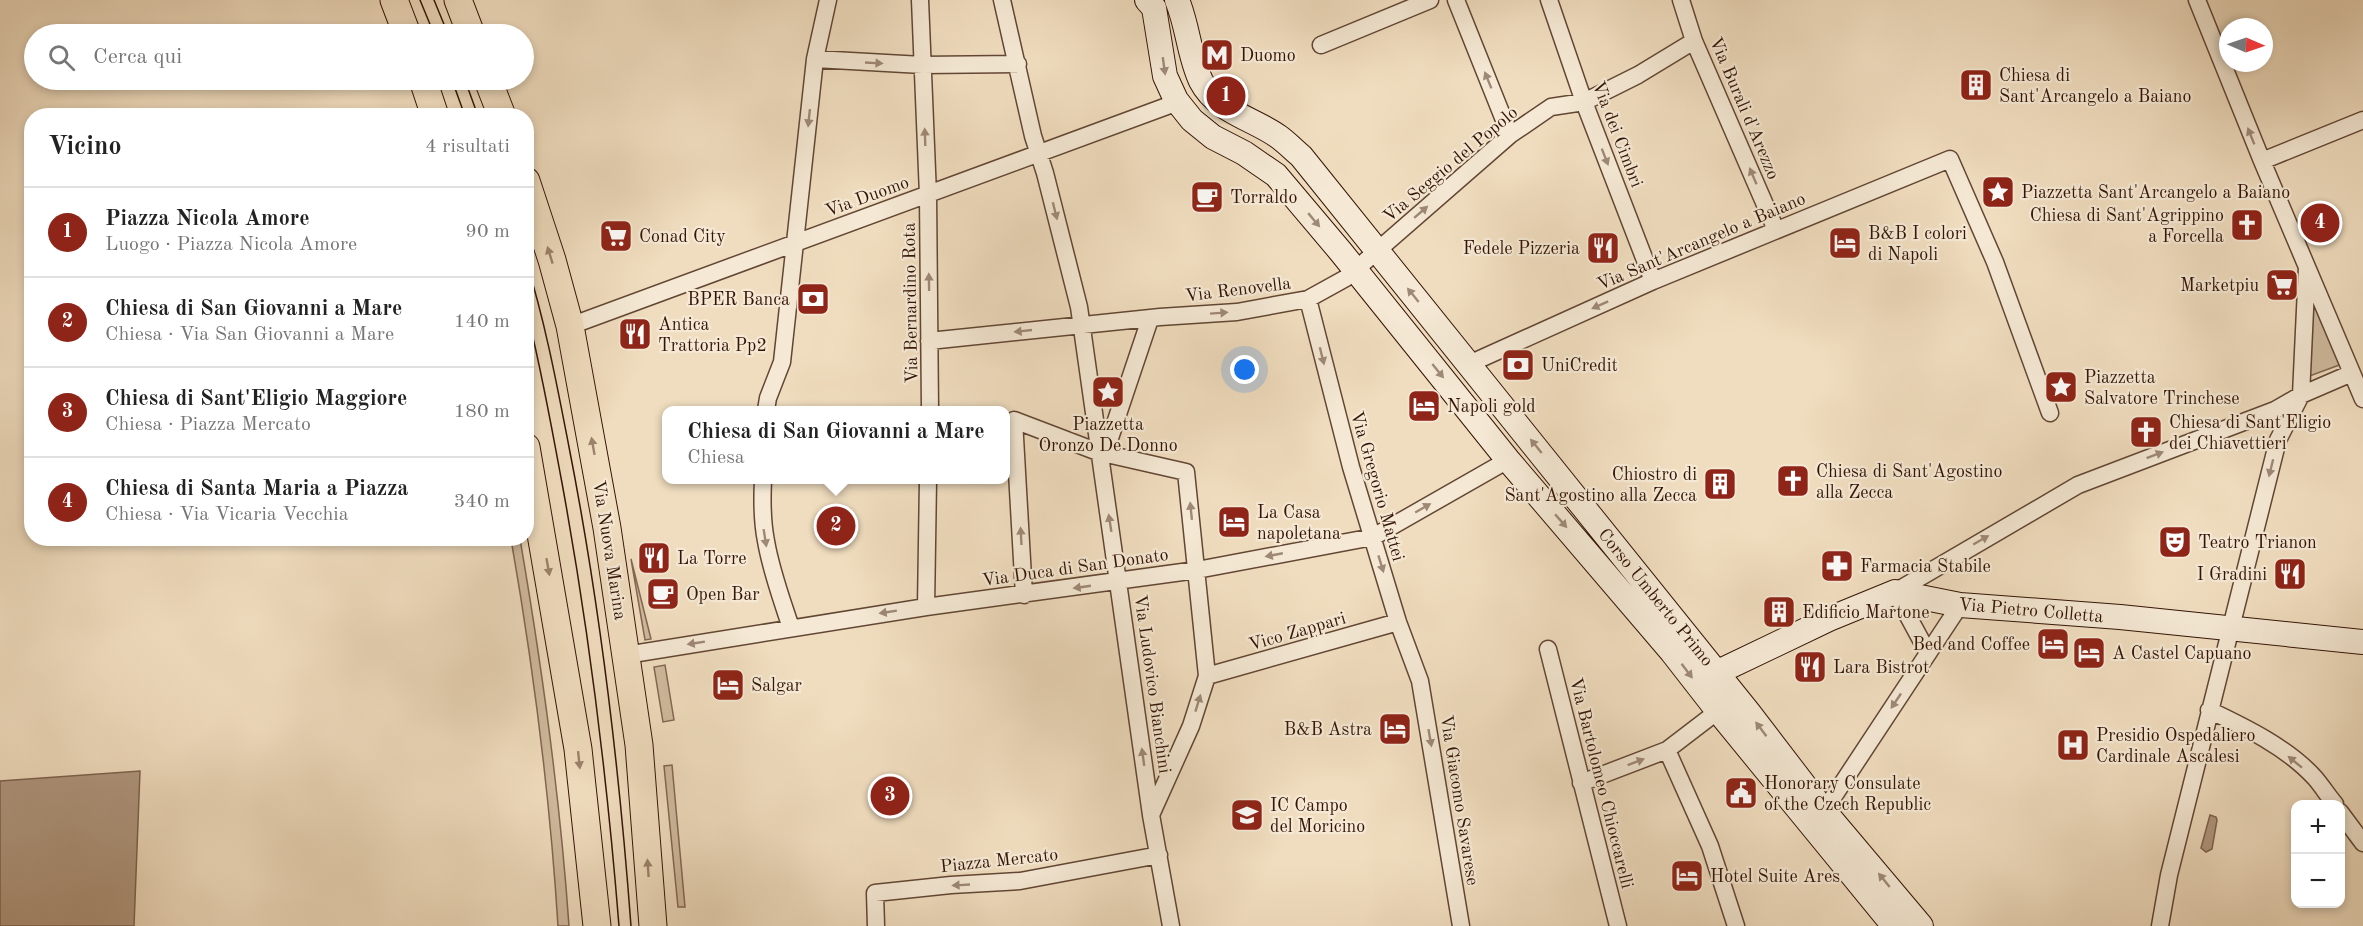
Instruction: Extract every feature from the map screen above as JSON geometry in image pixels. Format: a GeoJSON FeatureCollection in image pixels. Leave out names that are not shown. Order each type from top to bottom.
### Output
{"type":"FeatureCollection","features":[{"type":"Feature","properties":{"kind":"main road"},"geometry":{"type":"LineString","coordinates":[[394,0],[402,24]]}},
{"type":"Feature","properties":{"kind":"main road"},"geometry":{"type":"LineString","coordinates":[[458,0],[467,24]]}},
{"type":"Feature","properties":{"kind":"main road","name":"Corso Umberto Primo"},"geometry":{"type":"LineString","coordinates":[[1178,0],[1188,31],[1195,67],[1203,84],[1214,98],[1230,111],[1279,137],[1301,156],[1824,811],[1884,880],[1920,926]]}},
{"type":"Feature","properties":{"kind":"main road","name":"Corso Umberto Primo"},"geometry":{"type":"LineString","coordinates":[[1151,4],[1165,76],[1178,102],[1192,120],[1213,137],[1261,163],[1276,175],[1356,270],[1508,460],[1672,652],[1894,926]]}},
{"type":"Feature","properties":{"kind":"main road"},"geometry":{"type":"LineString","coordinates":[[426,90],[432,108]]}},
{"type":"Feature","properties":{"kind":"main road"},"geometry":{"type":"LineString","coordinates":[[492,90],[499,108]]}},
{"type":"Feature","properties":{"kind":"main road","name":"Via Nuova Marina"},"geometry":{"type":"LineString","coordinates":[[534,205],[570,326],[607,528],[639,745],[652,926]]}},
{"type":"Feature","properties":{"kind":"main road"},"geometry":{"type":"LineString","coordinates":[[534,494],[576,738],[597,926]]}},
{"type":"Feature","properties":{"kind":"main road"},"geometry":{"type":"LineString","coordinates":[[1716,673],[1828,620],[1894,592]]}},
{"type":"Feature","properties":{"kind":"main road","name":"Via Pietro Colletta"},"geometry":{"type":"LineString","coordinates":[[1894,592],[1959,605],[2120,617],[2363,642]]}},
{"type":"Feature","properties":{"kind":"street"},"geometry":{"type":"LineString","coordinates":[[767,406],[782,362],[815,59],[828,0]]}},
{"type":"Feature","properties":{"kind":"street","name":"Via Bernardino Rota"},"geometry":{"type":"LineString","coordinates":[[920,0],[928,195],[930,406]]}},
{"type":"Feature","properties":{"kind":"street","name":"Via Ludovico Bianchini"},"geometry":{"type":"LineString","coordinates":[[1002,0],[1076,296],[1101,453],[1151,815]]}},
{"type":"Feature","properties":{"kind":"street"},"geometry":{"type":"LineString","coordinates":[[1321,45],[1430,0]]}},
{"type":"Feature","properties":{"kind":"street"},"geometry":{"type":"LineString","coordinates":[[1456,0],[1510,135]]}},
{"type":"Feature","properties":{"kind":"street","name":"Via dei Cimbri"},"geometry":{"type":"LineString","coordinates":[[1549,0],[1584,102],[1653,281]]}},
{"type":"Feature","properties":{"kind":"street","name":"Via Burali d'Arezzo"},"geometry":{"type":"LineString","coordinates":[[1681,0],[1694,41],[1776,230]]}},
{"type":"Feature","properties":{"kind":"street"},"geometry":{"type":"LineString","coordinates":[[2197,0],[2262,161],[2363,399]]}},
{"type":"Feature","properties":{"kind":"street","name":"Via Seggio del Popolo"},"geometry":{"type":"LineString","coordinates":[[1377,250],[1510,135],[1551,107],[1584,102],[1638,75],[1694,41]]}},
{"type":"Feature","properties":{"kind":"street"},"geometry":{"type":"LineString","coordinates":[[815,59],[922,65],[1018,64]]}},
{"type":"Feature","properties":{"kind":"street","name":"Via Duomo"},"geometry":{"type":"LineString","coordinates":[[570,326],[1178,102]]}},
{"type":"Feature","properties":{"kind":"street"},"geometry":{"type":"LineString","coordinates":[[2262,161],[2363,120]]}},
{"type":"Feature","properties":{"kind":"street","name":"Via Sant'Arcangelo a Baiano"},"geometry":{"type":"LineString","coordinates":[[1469,364],[1653,281],[1950,159],[1995,262],[2050,413]]}},
{"type":"Feature","properties":{"kind":"street","name":"Via Renovella"},"geometry":{"type":"LineString","coordinates":[[1081,325],[1237,312],[1308,299],[1342,282],[1377,250]]}},
{"type":"Feature","properties":{"kind":"street"},"geometry":{"type":"LineString","coordinates":[[2160,926],[2169,875],[2209,710],[2278,440],[2301,395],[2307,267]]}},
{"type":"Feature","properties":{"kind":"street","name":"Via Gregorio Mattei"},"geometry":{"type":"LineString","coordinates":[[1308,299],[1351,467],[1398,622],[1419,681]]}},
{"type":"Feature","properties":{"kind":"street"},"geometry":{"type":"LineString","coordinates":[[1101,453],[1155,318]]}},
{"type":"Feature","properties":{"kind":"street"},"geometry":{"type":"LineString","coordinates":[[929,341],[1081,325]]}},
{"type":"Feature","properties":{"kind":"street"},"geometry":{"type":"LineString","coordinates":[[1928,653],[1894,592],[2078,485],[2275,410],[2301,395],[2352,373]]}},
{"type":"Feature","properties":{"kind":"street"},"geometry":{"type":"LineString","coordinates":[[1024,595],[1014,420],[1101,453],[1186,472],[1207,676],[1191,726],[1151,815],[1171,926]]}},
{"type":"Feature","properties":{"kind":"street","name":"Via Duca di San Donato"},"geometry":{"type":"LineString","coordinates":[[626,655],[926,607],[1197,570],[1373,537],[1508,460]]}},
{"type":"Feature","properties":{"kind":"street"},"geometry":{"type":"LineString","coordinates":[[763,484],[762,515],[765,540],[791,628]]}},
{"type":"Feature","properties":{"kind":"street"},"geometry":{"type":"LineString","coordinates":[[926,607],[928,484]]}},
{"type":"Feature","properties":{"kind":"street"},"geometry":{"type":"LineString","coordinates":[[1824,811],[1959,605]]}},
{"type":"Feature","properties":{"kind":"street","name":"Vico Zappari"},"geometry":{"type":"LineString","coordinates":[[1207,676],[1398,622]]}},
{"type":"Feature","properties":{"kind":"street","name":"Via Bartolomeo Chioccarelli"},"geometry":{"type":"LineString","coordinates":[[1548,649],[1618,926]]}},
{"type":"Feature","properties":{"kind":"street","name":"Via Giacomo Savarese"},"geometry":{"type":"LineString","coordinates":[[1419,681],[1461,926]]}},
{"type":"Feature","properties":{"kind":"street"},"geometry":{"type":"LineString","coordinates":[[2209,710],[2243,727],[2283,752],[2314,777],[2332,800]]}},
{"type":"Feature","properties":{"kind":"street"},"geometry":{"type":"LineString","coordinates":[[1581,783],[1666,750],[1718,711]]}},
{"type":"Feature","properties":{"kind":"street"},"geometry":{"type":"LineString","coordinates":[[1666,750],[1710,846],[1736,926]]}},
{"type":"Feature","properties":{"kind":"street"},"geometry":{"type":"LineString","coordinates":[[2345,819],[2363,843]]}},
{"type":"Feature","properties":{"kind":"street","name":"Piazza Mercato"},"geometry":{"type":"LineString","coordinates":[[876,926],[875,893],[1020,881],[1159,855]]}},
{"type":"Feature","properties":{"kind":"shaded area"},"geometry":{"type":"Polygon","coordinates":[[[2311,290],[2342,364],[2307,377],[2311,290]]]}},
{"type":"Feature","properties":{"kind":"shaded area"},"geometry":{"type":"Polygon","coordinates":[[[512,546],[521,546],[536,635],[555,780],[569,926],[558,926],[540,731],[512,546]]]}},
{"type":"Feature","properties":{"kind":"shaded area"},"geometry":{"type":"Polygon","coordinates":[[[631,559],[651,639],[645,640],[631,559]]]}},
{"type":"Feature","properties":{"kind":"shaded area"},"geometry":{"type":"Polygon","coordinates":[[[665,665],[674,720],[663,722],[654,667],[665,665]]]}},
{"type":"Feature","properties":{"kind":"shaded area"},"geometry":{"type":"Polygon","coordinates":[[[672,765],[685,907],[678,907],[664,766],[672,765]]]}},
{"type":"Feature","properties":{"kind":"shaded area"},"geometry":{"type":"Polygon","coordinates":[[[140,771],[134,926],[0,926],[0,781],[140,771]]]}},
{"type":"Feature","properties":{"kind":"shaded area"},"geometry":{"type":"Polygon","coordinates":[[[2210,815],[2216,817],[2217,820],[2212,849],[2206,852],[2201,848],[2210,815]]]}},
{"type":"Feature","properties":{"kind":"tram line"},"geometry":{"type":"LineString","coordinates":[[420,0],[430,24]]}},
{"type":"Feature","properties":{"kind":"tram line"},"geometry":{"type":"LineString","coordinates":[[434,0],[444,24]]}},
{"type":"Feature","properties":{"kind":"tram line"},"geometry":{"type":"LineString","coordinates":[[456,90],[462,108]]}},
{"type":"Feature","properties":{"kind":"tram line"},"geometry":{"type":"LineString","coordinates":[[469,90],[475,108]]}},
{"type":"Feature","properties":{"kind":"tram line"},"geometry":{"type":"LineString","coordinates":[[534,289],[555,377],[590,566],[621,805],[631,926]]}},
{"type":"Feature","properties":{"kind":"tram line"},"geometry":{"type":"LineString","coordinates":[[534,343],[550,417],[581,593],[603,759],[619,926]]}},
{"type":"Feature","properties":{"kind":"place","name":"Duomo"},"geometry":{"type":"Point","coordinates":[1217,55]}},
{"type":"Feature","properties":{"kind":"place","name":"Chiesa di Sant'Arcangelo a Baiano"},"geometry":{"type":"Point","coordinates":[1976,85]}},
{"type":"Feature","properties":{"kind":"place","name":"Piazza Nicola Amore"},"geometry":{"type":"Point","coordinates":[1226,96]}},
{"type":"Feature","properties":{"kind":"place","name":"Piazzetta Sant'Arcangelo a Baiano"},"geometry":{"type":"Point","coordinates":[1998,192]}},
{"type":"Feature","properties":{"kind":"place","name":"Torraldo"},"geometry":{"type":"Point","coordinates":[1207,197]}},
{"type":"Feature","properties":{"kind":"place","name":"Chiesa di Santa Maria a Piazza"},"geometry":{"type":"Point","coordinates":[2320,223]}},
{"type":"Feature","properties":{"kind":"place","name":"Chiesa di Sant'Agrippino a Forcella"},"geometry":{"type":"Point","coordinates":[2247,225]}},
{"type":"Feature","properties":{"kind":"place","name":"Conad City"},"geometry":{"type":"Point","coordinates":[616,236]}},
{"type":"Feature","properties":{"kind":"place","name":"B&B I colori di Napoli"},"geometry":{"type":"Point","coordinates":[1845,243]}},
{"type":"Feature","properties":{"kind":"place","name":"Fedele Pizzeria"},"geometry":{"type":"Point","coordinates":[1603,248]}},
{"type":"Feature","properties":{"kind":"place","name":"Marketpiu"},"geometry":{"type":"Point","coordinates":[2282,285]}},
{"type":"Feature","properties":{"kind":"place","name":"BPER Banca"},"geometry":{"type":"Point","coordinates":[813,299]}},
{"type":"Feature","properties":{"kind":"place","name":"Antica Trattoria Pp2"},"geometry":{"type":"Point","coordinates":[635,334]}},
{"type":"Feature","properties":{"kind":"place","name":"UniCredit"},"geometry":{"type":"Point","coordinates":[1518,365]}},
{"type":"Feature","properties":{"kind":"place","name":"Piazzetta Salvatore Trinchese"},"geometry":{"type":"Point","coordinates":[2061,387]}},
{"type":"Feature","properties":{"kind":"place","name":"Piazzetta Oronzo De Donno"},"geometry":{"type":"Point","coordinates":[1108,392]}},
{"type":"Feature","properties":{"kind":"place","name":"Napoli gold"},"geometry":{"type":"Point","coordinates":[1424,406]}},
{"type":"Feature","properties":{"kind":"place","name":"Chiesa di Sant'Eligio dei Chiavettieri"},"geometry":{"type":"Point","coordinates":[2146,432]}},
{"type":"Feature","properties":{"kind":"place","name":"Chiesa di Sant'Agostino alla Zecca"},"geometry":{"type":"Point","coordinates":[1793,481]}},
{"type":"Feature","properties":{"kind":"place","name":"Chiostro di Sant'Agostino alla Zecca"},"geometry":{"type":"Point","coordinates":[1720,484]}},
{"type":"Feature","properties":{"kind":"place","name":"La Casa napoletana"},"geometry":{"type":"Point","coordinates":[1234,522]}},
{"type":"Feature","properties":{"kind":"place","name":"Chiesa di San Giovanni a Mare"},"geometry":{"type":"Point","coordinates":[836,526]}},
{"type":"Feature","properties":{"kind":"place","name":"Teatro Trianon"},"geometry":{"type":"Point","coordinates":[2175,542]}},
{"type":"Feature","properties":{"kind":"place","name":"La Torre"},"geometry":{"type":"Point","coordinates":[654,558]}},
{"type":"Feature","properties":{"kind":"place","name":"Farmacia Stabile"},"geometry":{"type":"Point","coordinates":[1837,566]}},
{"type":"Feature","properties":{"kind":"place","name":"I Gradini"},"geometry":{"type":"Point","coordinates":[2290,574]}},
{"type":"Feature","properties":{"kind":"place","name":"Open Bar"},"geometry":{"type":"Point","coordinates":[663,594]}},
{"type":"Feature","properties":{"kind":"place","name":"Edificio Martone"},"geometry":{"type":"Point","coordinates":[1779,612]}},
{"type":"Feature","properties":{"kind":"place","name":"Bed and Coffee"},"geometry":{"type":"Point","coordinates":[2053,644]}},
{"type":"Feature","properties":{"kind":"place","name":"A Castel Capuano"},"geometry":{"type":"Point","coordinates":[2089,653]}},
{"type":"Feature","properties":{"kind":"place","name":"Lara Bistrot"},"geometry":{"type":"Point","coordinates":[1810,667]}},
{"type":"Feature","properties":{"kind":"place","name":"Salgar"},"geometry":{"type":"Point","coordinates":[728,685]}},
{"type":"Feature","properties":{"kind":"place","name":"B&B Astra"},"geometry":{"type":"Point","coordinates":[1395,729]}},
{"type":"Feature","properties":{"kind":"place","name":"Presidio Ospedaliero Cardinale Ascalesi"},"geometry":{"type":"Point","coordinates":[2073,745]}},
{"type":"Feature","properties":{"kind":"place","name":"Honorary Consulate of the Czech Republic"},"geometry":{"type":"Point","coordinates":[1741,793]}},
{"type":"Feature","properties":{"kind":"place","name":"Chiesa di Sant'Eligio Maggiore"},"geometry":{"type":"Point","coordinates":[890,796]}},
{"type":"Feature","properties":{"kind":"place","name":"IC Campo del Moricino"},"geometry":{"type":"Point","coordinates":[1247,815]}},
{"type":"Feature","properties":{"kind":"place","name":"Hotel Suite Ares"},"geometry":{"type":"Point","coordinates":[1687,876]}}]}
